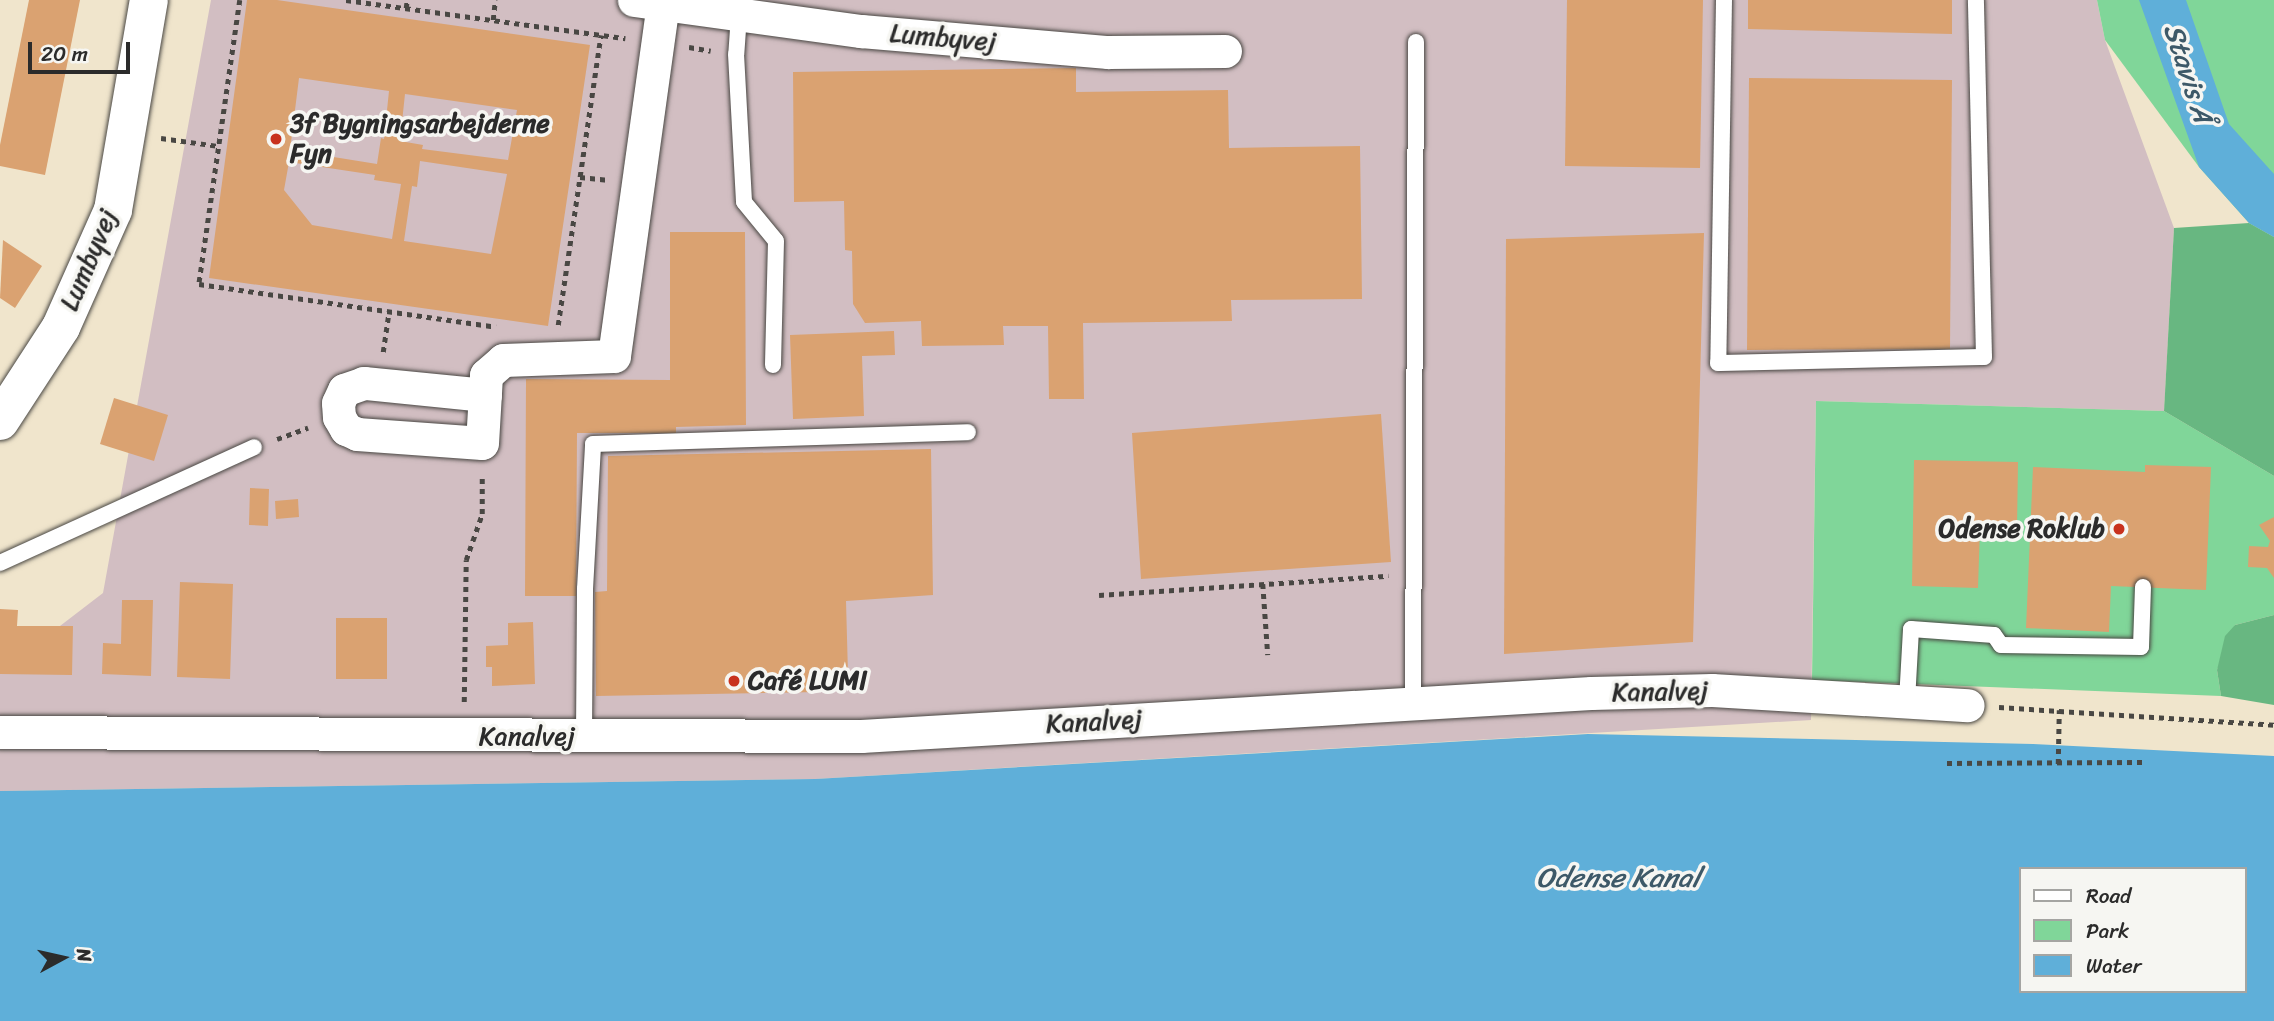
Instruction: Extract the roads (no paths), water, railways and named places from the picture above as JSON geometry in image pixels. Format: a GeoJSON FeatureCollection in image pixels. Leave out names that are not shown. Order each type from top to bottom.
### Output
{"type":"FeatureCollection","features":[{"type":"Feature","properties":{"kind":"street","name":"Lumbyvej"},"geometry":{"type":"LineString","coordinates":[[0,421],[61,327],[113,210],[149,0]]}},
{"type":"Feature","properties":{"kind":"street","name":"Lumbyvej"},"geometry":{"type":"LineString","coordinates":[[485,394],[363,383],[344,390],[338,403],[339,417],[346,429],[358,434],[482,443],[485,394],[486,375],[503,360],[614,356],[672,4],[861,31],[1108,52],[1225,51]]}},
{"type":"Feature","properties":{"kind":"street","name":"Kanalvej"},"geometry":{"type":"LineString","coordinates":[[0,733],[464,737],[861,736],[1591,692],[1712,691],[1968,705]]}},
{"type":"Feature","properties":{"kind":"lane"},"geometry":{"type":"LineString","coordinates":[[1724,0],[1718,363],[1983,357],[1976,0]]}},
{"type":"Feature","properties":{"kind":"lane"},"geometry":{"type":"LineString","coordinates":[[739,15],[736,54],[744,202],[776,242],[773,365]]}},
{"type":"Feature","properties":{"kind":"lane"},"geometry":{"type":"LineString","coordinates":[[1413,703],[1416,43]]}},
{"type":"Feature","properties":{"kind":"lane"},"geometry":{"type":"LineString","coordinates":[[584,737],[585,589],[593,444],[968,432]]}},
{"type":"Feature","properties":{"kind":"lane"},"geometry":{"type":"LineString","coordinates":[[0,563],[254,447]]}},
{"type":"Feature","properties":{"kind":"lane"},"geometry":{"type":"LineString","coordinates":[[1907,702],[1911,629],[1994,635],[2001,645],[2141,647],[2143,587]]}},
{"type":"Feature","properties":{"kind":"water","name":"Stavis Å"},"geometry":{"type":"Polygon","coordinates":[[[2139,0],[2186,0],[2229,124],[2274,174],[2274,237],[2249,223],[2199,167],[2139,0]]]}},
{"type":"Feature","properties":{"kind":"water","name":"Odense Kanal"},"geometry":{"type":"Polygon","coordinates":[[[1588,734],[2033,744],[2274,756],[2274,1021],[0,1021],[0,791],[815,779],[1588,734]]]}},
{"type":"Feature","properties":{"kind":"place","name":"3f Bygningsarbejderne Fyn"},"geometry":{"type":"Point","coordinates":[276,139]}},
{"type":"Feature","properties":{"kind":"place","name":"Odense Roklub"},"geometry":{"type":"Point","coordinates":[2119,529]}},
{"type":"Feature","properties":{"kind":"place","name":"Café LUMI"},"geometry":{"type":"Point","coordinates":[734,681]}}]}
